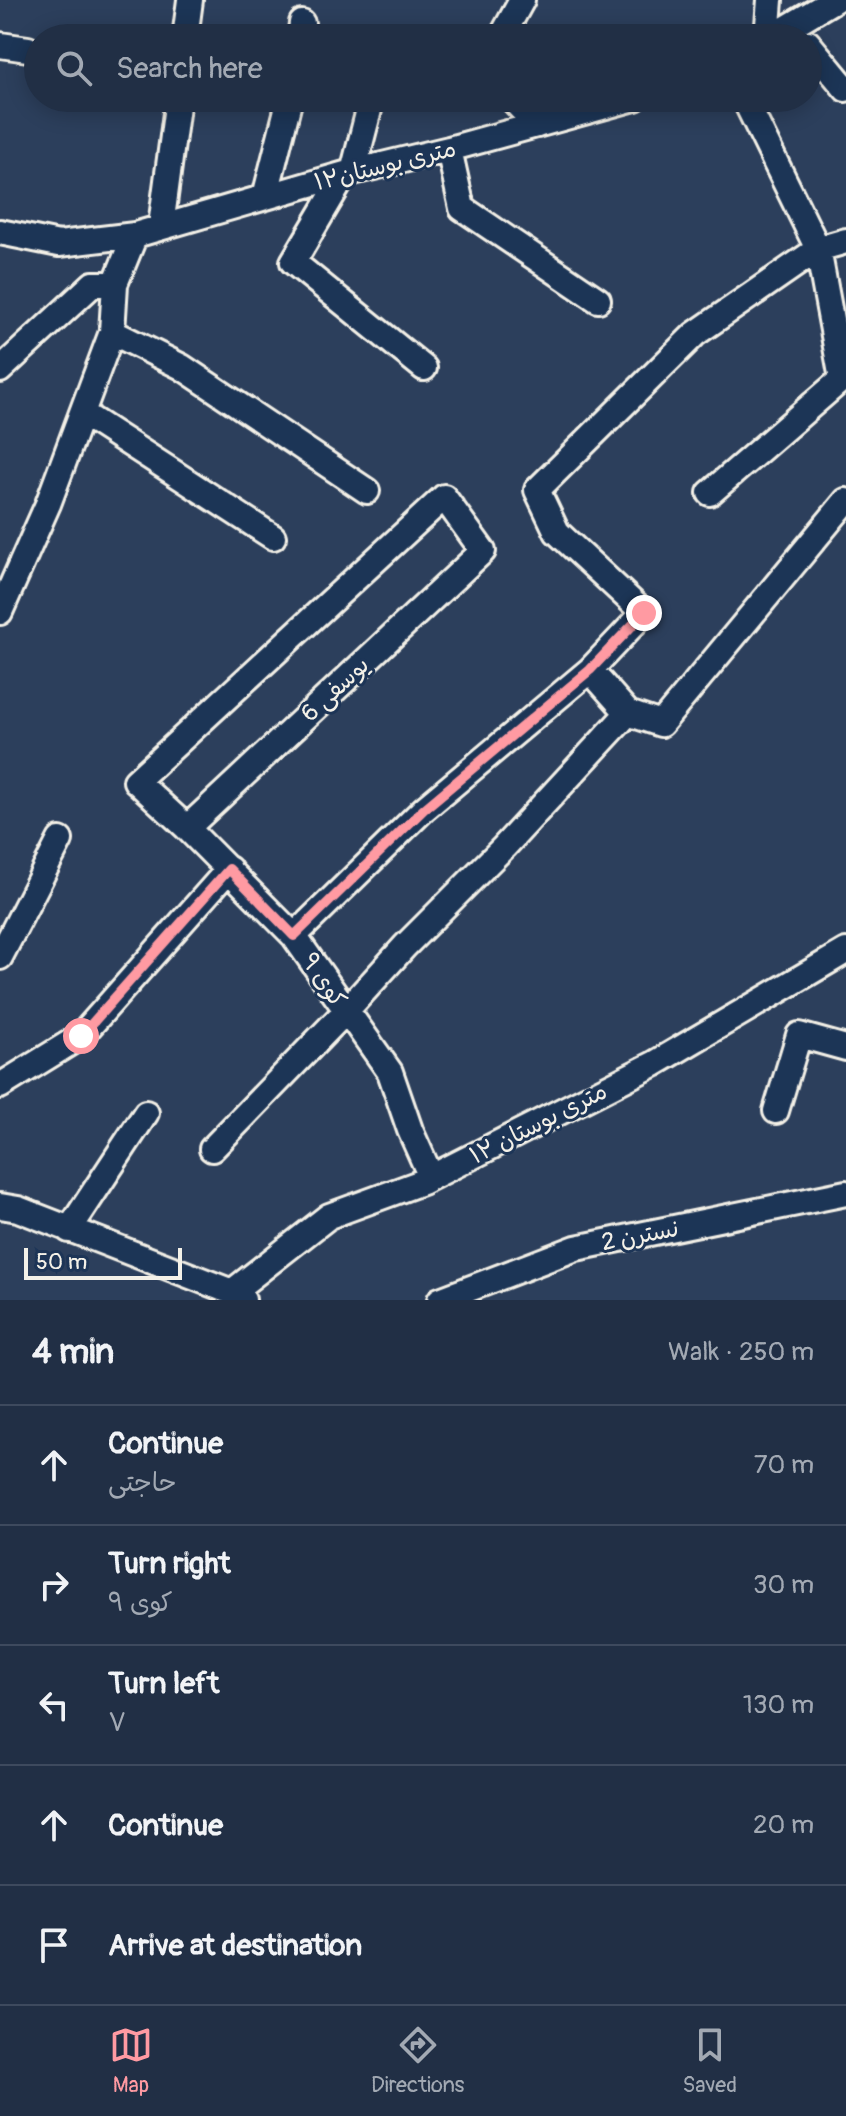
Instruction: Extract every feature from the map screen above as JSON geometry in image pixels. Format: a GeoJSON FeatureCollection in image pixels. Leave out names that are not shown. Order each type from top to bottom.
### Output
{"type":"FeatureCollection","features":[{"type":"Feature","properties":{"kind":"street"},"geometry":{"type":"LineString","coordinates":[[187,24],[190,0]]}},
{"type":"Feature","properties":{"kind":"street"},"geometry":{"type":"LineString","coordinates":[[509,24],[522,0]]}},
{"type":"Feature","properties":{"kind":"street"},"geometry":{"type":"LineString","coordinates":[[769,24],[770,0]]}},
{"type":"Feature","properties":{"kind":"street"},"geometry":{"type":"LineString","coordinates":[[811,24],[834,0]]}},
{"type":"Feature","properties":{"kind":"street"},"geometry":{"type":"LineString","coordinates":[[0,45],[24,48]]}},
{"type":"Feature","properties":{"kind":"street"},"geometry":{"type":"LineString","coordinates":[[822,60],[846,89]]}},
{"type":"Feature","properties":{"kind":"street"},"geometry":{"type":"LineString","coordinates":[[161,226],[176,112]]}},
{"type":"Feature","properties":{"kind":"street"},"geometry":{"type":"LineString","coordinates":[[265,197],[286,112]]}},
{"type":"Feature","properties":{"kind":"street"},"geometry":{"type":"LineString","coordinates":[[368,112],[349,173],[293,262],[424,368]]}},
{"type":"Feature","properties":{"kind":"street"},"geometry":{"type":"LineString","coordinates":[[524,112],[537,125]]}},
{"type":"Feature","properties":{"kind":"street","name":"۱۲متری بوستان"},"geometry":{"type":"LineString","coordinates":[[0,232],[59,244],[135,235],[349,173],[584,112]]}},
{"type":"Feature","properties":{"kind":"street"},"geometry":{"type":"LineString","coordinates":[[710,493],[842,379],[818,249],[751,112]]}},
{"type":"Feature","properties":{"kind":"street"},"geometry":{"type":"LineString","coordinates":[[449,149],[462,208],[598,300]]}},
{"type":"Feature","properties":{"kind":"street"},"geometry":{"type":"LineString","coordinates":[[0,612],[48,504],[112,332],[115,284],[135,235]]}},
{"type":"Feature","properties":{"kind":"street"},"geometry":{"type":"LineString","coordinates":[[294,936],[424,809],[590,670],[644,613],[557,532],[537,490],[695,334],[818,249],[846,241]]}},
{"type":"Feature","properties":{"kind":"street"},"geometry":{"type":"LineString","coordinates":[[0,370],[93,284],[115,284]]}},
{"type":"Feature","properties":{"kind":"street"},"geometry":{"type":"LineString","coordinates":[[112,332],[182,367],[367,491]]}},
{"type":"Feature","properties":{"kind":"street"},"geometry":{"type":"LineString","coordinates":[[82,413],[273,537]]}},
{"type":"Feature","properties":{"kind":"street","name":"یوسفی 6"},"geometry":{"type":"LineString","coordinates":[[136,781],[444,497],[483,551],[187,828]]}},
{"type":"Feature","properties":{"kind":"street"},"geometry":{"type":"LineString","coordinates":[[590,670],[628,713],[661,724],[846,501]]}},
{"type":"Feature","properties":{"kind":"street"},"geometry":{"type":"LineString","coordinates":[[212,1149],[628,713]]}},
{"type":"Feature","properties":{"kind":"street","name":"کوی ۹"},"geometry":{"type":"LineString","coordinates":[[136,781],[294,936],[390,1072],[410,1130],[431,1177]]}},
{"type":"Feature","properties":{"kind":"street"},"geometry":{"type":"LineString","coordinates":[[0,957],[60,840]]}},
{"type":"Feature","properties":{"kind":"street"},"geometry":{"type":"LineString","coordinates":[[0,1086],[81,1036],[229,869]]}},
{"type":"Feature","properties":{"kind":"street","name":"۱۲ متری بوستان"},"geometry":{"type":"LineString","coordinates":[[238,1296],[329,1216],[431,1177],[654,1064],[846,951]]}},
{"type":"Feature","properties":{"kind":"street"},"geometry":{"type":"LineString","coordinates":[[776,1111],[799,1035],[846,1048]]}},
{"type":"Feature","properties":{"kind":"street"},"geometry":{"type":"LineString","coordinates":[[69,1230],[146,1113]]}},
{"type":"Feature","properties":{"kind":"street","name":"نسترن 2"},"geometry":{"type":"LineString","coordinates":[[440,1300],[576,1248],[846,1193]]}},
{"type":"Feature","properties":{"kind":"street"},"geometry":{"type":"LineString","coordinates":[[0,1206],[18,1209],[238,1296]]}},
{"type":"Feature","properties":{"kind":"route"},"geometry":{"type":"LineString","coordinates":[[81,1036],[229,869],[294,936],[424,809],[590,670],[644,613]]}}]}
